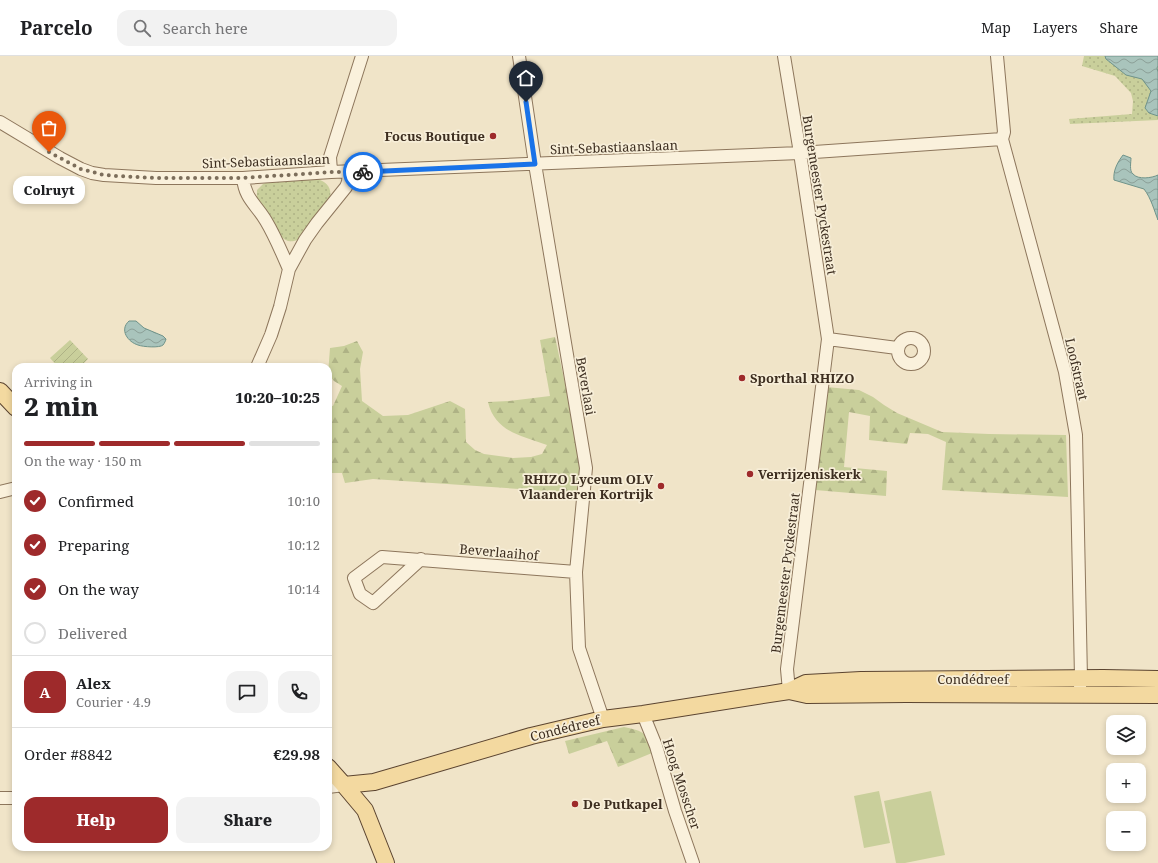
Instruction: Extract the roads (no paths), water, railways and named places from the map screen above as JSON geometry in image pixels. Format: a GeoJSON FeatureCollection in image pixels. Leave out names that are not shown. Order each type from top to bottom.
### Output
{"type":"FeatureCollection","features":[{"type":"Feature","properties":{"kind":"main road"},"geometry":{"type":"LineString","coordinates":[[0,391],[12,404]]}},
{"type":"Feature","properties":{"kind":"main road","name":"Condédreef"},"geometry":{"type":"LineString","coordinates":[[344,785],[374,782],[531,736],[603,719],[789,691],[806,683],[861,680],[1081,678],[1158,680]]}},
{"type":"Feature","properties":{"kind":"main road","name":"Condédreef"},"geometry":{"type":"LineString","coordinates":[[789,691],[807,695],[1158,695]]}},
{"type":"Feature","properties":{"kind":"main road"},"geometry":{"type":"LineString","coordinates":[[332,772],[365,810],[386,863]]}},
{"type":"Feature","properties":{"kind":"street"},"geometry":{"type":"LineString","coordinates":[[331,172],[330,157],[362,56]]}},
{"type":"Feature","properties":{"kind":"street","name":"Beverlaai"},"geometry":{"type":"LineString","coordinates":[[519,56],[535,164],[586,468],[576,572],[579,648],[603,719]]}},
{"type":"Feature","properties":{"kind":"street","name":"Burgemeester Pyckestraat"},"geometry":{"type":"LineString","coordinates":[[784,56],[828,339],[787,669],[789,691]]}},
{"type":"Feature","properties":{"kind":"street","name":"Loofstraat"},"geometry":{"type":"LineString","coordinates":[[997,56],[1004,132],[1002,139],[1065,372],[1076,435],[1081,678],[1077,695]]}},
{"type":"Feature","properties":{"kind":"street","name":"Sint-Sebastiaanslaan"},"geometry":{"type":"LineString","coordinates":[[0,122],[70,164],[92,173],[156,178],[243,178],[331,172],[800,153],[1002,139]]}},
{"type":"Feature","properties":{"kind":"street"},"geometry":{"type":"LineString","coordinates":[[259,363],[271,335],[280,307],[289,269],[305,240],[346,187],[349,172]]}},
{"type":"Feature","properties":{"kind":"street"},"geometry":{"type":"LineString","coordinates":[[243,178],[245,191],[266,220],[289,269]]}},
{"type":"Feature","properties":{"kind":"street"},"geometry":{"type":"LineString","coordinates":[[828,339],[897,348]]}},
{"type":"Feature","properties":{"kind":"street"},"geometry":{"type":"LineString","coordinates":[[0,492],[12,489]]}},
{"type":"Feature","properties":{"kind":"street","name":"Beverlaaihof"},"geometry":{"type":"LineString","coordinates":[[421,559],[373,603],[360,594],[354,578],[382,557],[421,559],[576,572]]}},
{"type":"Feature","properties":{"kind":"street","name":"Hoog Mosscher"},"geometry":{"type":"LineString","coordinates":[[643,714],[656,746],[675,811],[693,863]]}},
{"type":"Feature","properties":{"kind":"street"},"geometry":{"type":"LineString","coordinates":[[332,786],[344,785]]}},
{"type":"Feature","properties":{"kind":"street"},"geometry":{"type":"LineString","coordinates":[[0,798],[12,798]]}},
{"type":"Feature","properties":{"kind":"water"},"geometry":{"type":"Polygon","coordinates":[[[1105,56],[1158,56],[1158,116],[1149,113],[1145,108],[1151,91],[1142,79],[1126,75],[1106,59],[1105,56]]]}},
{"type":"Feature","properties":{"kind":"water"},"geometry":{"type":"Polygon","coordinates":[[[1123,155],[1131,158],[1131,171],[1135,176],[1145,178],[1158,175],[1158,220],[1144,189],[1114,180],[1116,167],[1123,155]]]}},
{"type":"Feature","properties":{"kind":"water"},"geometry":{"type":"Polygon","coordinates":[[[129,321],[136,321],[144,328],[163,336],[166,339],[159,347],[138,345],[131,341],[126,335],[125,328],[129,321]]]}},
{"type":"Feature","properties":{"kind":"place","name":"Focus Boutique"},"geometry":{"type":"Point","coordinates":[493,136]}},
{"type":"Feature","properties":{"kind":"place","name":"Colruyt"},"geometry":{"type":"Point","coordinates":[49,152]}},
{"type":"Feature","properties":{"kind":"place","name":"Sporthal RHIZO"},"geometry":{"type":"Point","coordinates":[742,378]}},
{"type":"Feature","properties":{"kind":"place","name":"Verrijzeniskerk"},"geometry":{"type":"Point","coordinates":[750,474]}},
{"type":"Feature","properties":{"kind":"place","name":"RHIZO Lyceum OLV Vlaanderen Kortrijk"},"geometry":{"type":"Point","coordinates":[661,486]}},
{"type":"Feature","properties":{"kind":"place","name":"De Putkapel"},"geometry":{"type":"Point","coordinates":[575,804]}}]}
